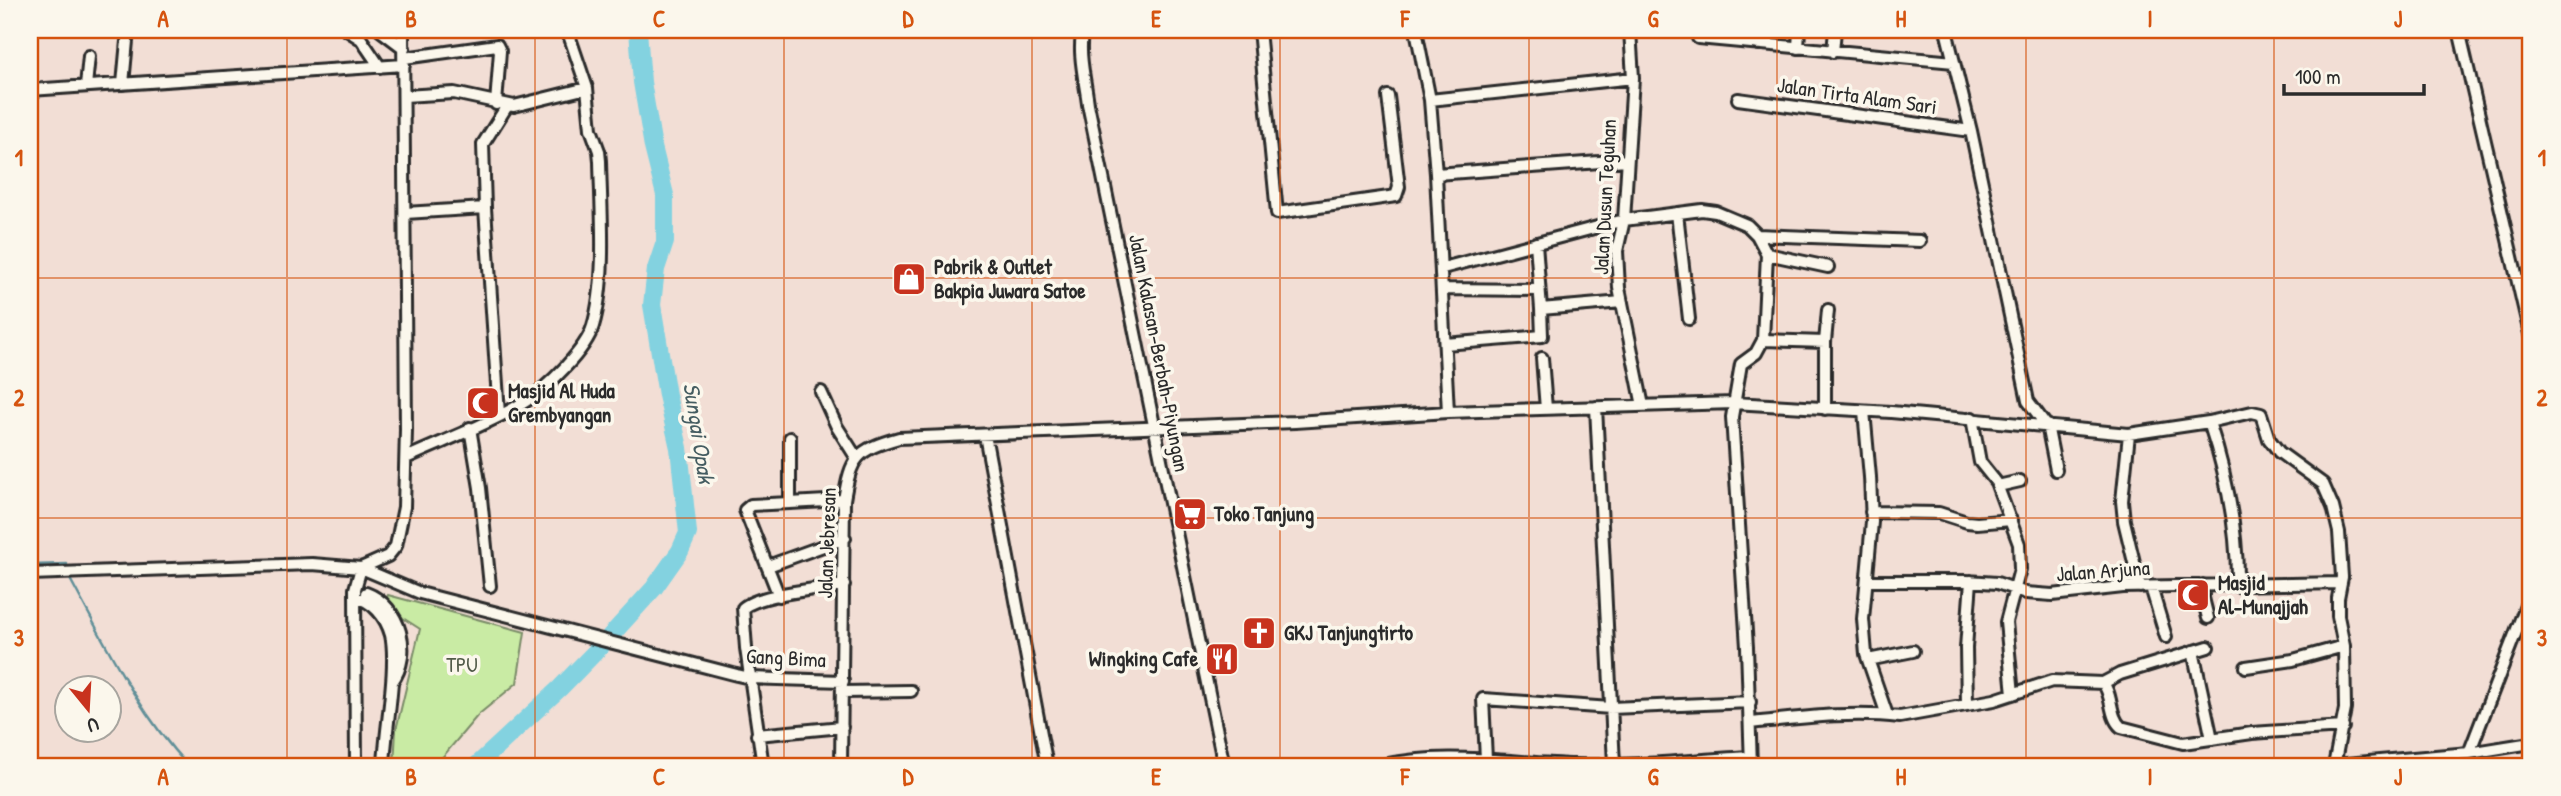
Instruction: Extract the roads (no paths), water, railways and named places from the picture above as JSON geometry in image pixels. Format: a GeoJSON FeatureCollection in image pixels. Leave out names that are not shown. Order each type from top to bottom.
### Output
{"type":"FeatureCollection","features":[{"type":"Feature","properties":{"kind":"street"},"geometry":{"type":"LineString","coordinates":[[123,84],[128,30]]}},
{"type":"Feature","properties":{"kind":"street"},"geometry":{"type":"LineString","coordinates":[[346,30],[361,39],[380,67]]}},
{"type":"Feature","properties":{"kind":"street"},"geometry":{"type":"LineString","coordinates":[[380,30],[404,57]]}},
{"type":"Feature","properties":{"kind":"street"},"geometry":{"type":"LineString","coordinates":[[356,766],[355,593],[361,568],[388,556],[396,545],[404,507],[403,30]]}},
{"type":"Feature","properties":{"kind":"street"},"geometry":{"type":"LineString","coordinates":[[1259,30],[1277,213],[1396,196],[1399,187],[1388,96]]}},
{"type":"Feature","properties":{"kind":"street"},"geometry":{"type":"LineString","coordinates":[[1416,30],[1430,100],[1443,268],[1448,412]]}},
{"type":"Feature","properties":{"kind":"street","name":"Jalan Dusun Teguhan"},"geometry":{"type":"LineString","coordinates":[[1630,30],[1633,78],[1624,220],[1617,251],[1622,302],[1643,406]]}},
{"type":"Feature","properties":{"kind":"street"},"geometry":{"type":"LineString","coordinates":[[1757,44],[1759,30]]}},
{"type":"Feature","properties":{"kind":"street"},"geometry":{"type":"LineString","coordinates":[[1798,48],[1799,30]]}},
{"type":"Feature","properties":{"kind":"street"},"geometry":{"type":"LineString","coordinates":[[1833,52],[1835,30]]}},
{"type":"Feature","properties":{"kind":"street"},"geometry":{"type":"LineString","coordinates":[[1946,30],[1971,131],[2028,401],[2047,425],[2056,470]]}},
{"type":"Feature","properties":{"kind":"street"},"geometry":{"type":"LineString","coordinates":[[2459,30],[2531,338]]}},
{"type":"Feature","properties":{"kind":"street","name":"Jalan Kalasan-Berbah-Piyungan"},"geometry":{"type":"LineString","coordinates":[[1081,32],[1088,104],[1224,766]]}},
{"type":"Feature","properties":{"kind":"street"},"geometry":{"type":"LineString","coordinates":[[405,458],[528,400],[565,367],[582,347],[593,327],[598,302],[602,232],[600,161],[569,34]]}},
{"type":"Feature","properties":{"kind":"street"},"geometry":{"type":"LineString","coordinates":[[1698,38],[1954,62]]}},
{"type":"Feature","properties":{"kind":"street"},"geometry":{"type":"LineString","coordinates":[[30,90],[380,67],[404,57],[497,45],[500,51],[501,105],[483,144],[499,414]]}},
{"type":"Feature","properties":{"kind":"street"},"geometry":{"type":"LineString","coordinates":[[86,86],[89,56]]}},
{"type":"Feature","properties":{"kind":"street"},"geometry":{"type":"LineString","coordinates":[[1430,100],[1633,78]]}},
{"type":"Feature","properties":{"kind":"street"},"geometry":{"type":"LineString","coordinates":[[404,96],[454,93],[501,105],[525,104],[584,89]]}},
{"type":"Feature","properties":{"kind":"street","name":"Jalan Tirta Alam Sari"},"geometry":{"type":"LineString","coordinates":[[1738,99],[1971,131]]}},
{"type":"Feature","properties":{"kind":"street"},"geometry":{"type":"LineString","coordinates":[[1436,174],[1627,160]]}},
{"type":"Feature","properties":{"kind":"street"},"geometry":{"type":"LineString","coordinates":[[405,213],[485,208]]}},
{"type":"Feature","properties":{"kind":"street"},"geometry":{"type":"LineString","coordinates":[[1379,766],[1486,759],[1573,765],[1751,761],[1750,702],[1732,438],[1733,402],[1741,364],[1756,353],[1763,340],[1767,254],[1757,236],[1747,225],[1716,212],[1702,210],[1624,220],[1443,268]]}},
{"type":"Feature","properties":{"kind":"street"},"geometry":{"type":"LineString","coordinates":[[1677,213],[1689,319]]}},
{"type":"Feature","properties":{"kind":"street"},"geometry":{"type":"LineString","coordinates":[[1757,236],[1920,241]]}},
{"type":"Feature","properties":{"kind":"street"},"geometry":{"type":"LineString","coordinates":[[1445,344],[1542,336],[1536,243]]}},
{"type":"Feature","properties":{"kind":"street"},"geometry":{"type":"LineString","coordinates":[[1767,254],[1828,267]]}},
{"type":"Feature","properties":{"kind":"street"},"geometry":{"type":"LineString","coordinates":[[1443,289],[1539,290]]}},
{"type":"Feature","properties":{"kind":"street"},"geometry":{"type":"LineString","coordinates":[[1541,309],[1622,302]]}},
{"type":"Feature","properties":{"kind":"street"},"geometry":{"type":"LineString","coordinates":[[1825,408],[1828,310]]}},
{"type":"Feature","properties":{"kind":"street"},"geometry":{"type":"LineString","coordinates":[[1763,340],[1825,342]]}},
{"type":"Feature","properties":{"kind":"street"},"geometry":{"type":"LineString","coordinates":[[1542,358],[1546,409]]}},
{"type":"Feature","properties":{"kind":"street"},"geometry":{"type":"LineString","coordinates":[[821,393],[845,442],[856,457],[876,444],[899,438],[1448,412],[1733,402],[1972,418],[2129,434],[2209,422],[2252,412],[2261,414],[2269,439],[2278,452],[2323,484],[2333,507],[2339,533],[2341,583],[2338,616],[2344,646],[2345,709],[2334,765],[2469,753],[2531,743]]}},
{"type":"Feature","properties":{"kind":"street"},"geometry":{"type":"LineString","coordinates":[[2008,422],[2019,417],[2028,401]]}},
{"type":"Feature","properties":{"kind":"street"},"geometry":{"type":"LineString","coordinates":[[1596,407],[1614,764]]}},
{"type":"Feature","properties":{"kind":"street"},"geometry":{"type":"LineString","coordinates":[[1864,411],[1871,512],[1868,581],[1863,619],[1868,660],[1886,715]]}},
{"type":"Feature","properties":{"kind":"street"},"geometry":{"type":"LineString","coordinates":[[1972,418],[1980,462],[1998,486],[2019,544],[2021,558],[2006,622],[2014,694]]}},
{"type":"Feature","properties":{"kind":"street"},"geometry":{"type":"LineString","coordinates":[[2209,422],[2231,503],[2238,558],[2237,586]]}},
{"type":"Feature","properties":{"kind":"street"},"geometry":{"type":"LineString","coordinates":[[470,428],[480,488],[490,586]]}},
{"type":"Feature","properties":{"kind":"street"},"geometry":{"type":"LineString","coordinates":[[2129,434],[2122,501],[2124,521],[2166,637]]}},
{"type":"Feature","properties":{"kind":"street"},"geometry":{"type":"LineString","coordinates":[[985,435],[1047,766]]}},
{"type":"Feature","properties":{"kind":"street"},"geometry":{"type":"LineString","coordinates":[[790,438],[790,503]]}},
{"type":"Feature","properties":{"kind":"street","name":"Jalan Jebresan"},"geometry":{"type":"LineString","coordinates":[[841,766],[844,500],[850,468],[856,457]]}},
{"type":"Feature","properties":{"kind":"street"},"geometry":{"type":"LineString","coordinates":[[1998,486],[2020,481]]}},
{"type":"Feature","properties":{"kind":"street"},"geometry":{"type":"LineString","coordinates":[[779,596],[745,509],[751,505],[844,500]]}},
{"type":"Feature","properties":{"kind":"street"},"geometry":{"type":"LineString","coordinates":[[1871,512],[1939,513],[1967,522],[2011,520]]}},
{"type":"Feature","properties":{"kind":"street"},"geometry":{"type":"LineString","coordinates":[[768,566],[845,538]]}},
{"type":"Feature","properties":{"kind":"street","name":"Gang Bima"},"geometry":{"type":"LineString","coordinates":[[30,574],[312,564],[361,568],[421,593],[750,678],[911,691]]}},
{"type":"Feature","properties":{"kind":"street","name":"Jalan Arjuna"},"geometry":{"type":"LineString","coordinates":[[1868,581],[1971,581],[1997,583],[2013,589],[2052,595],[2146,587],[2341,583]]}},
{"type":"Feature","properties":{"kind":"street"},"geometry":{"type":"LineString","coordinates":[[1967,705],[1966,648],[1971,581]]}},
{"type":"Feature","properties":{"kind":"street"},"geometry":{"type":"LineString","coordinates":[[763,766],[743,608],[754,602],[779,596],[844,585]]}},
{"type":"Feature","properties":{"kind":"street"},"geometry":{"type":"LineString","coordinates":[[2203,585],[2207,618]]}},
{"type":"Feature","properties":{"kind":"street"},"geometry":{"type":"LineString","coordinates":[[355,593],[371,594],[380,601],[398,626],[402,640],[402,658],[397,676],[390,685],[384,766]]}},
{"type":"Feature","properties":{"kind":"street"},"geometry":{"type":"LineString","coordinates":[[2469,753],[2531,593]]}},
{"type":"Feature","properties":{"kind":"street"},"geometry":{"type":"LineString","coordinates":[[1751,723],[1840,715],[1900,717],[1994,700],[2052,681],[2103,683],[2120,674],[2208,646]]}},
{"type":"Feature","properties":{"kind":"street"},"geometry":{"type":"LineString","coordinates":[[2246,667],[2293,660],[2344,646]]}},
{"type":"Feature","properties":{"kind":"street"},"geometry":{"type":"LineString","coordinates":[[1868,660],[1913,651]]}},
{"type":"Feature","properties":{"kind":"street"},"geometry":{"type":"LineString","coordinates":[[2193,651],[2212,739]]}},
{"type":"Feature","properties":{"kind":"street"},"geometry":{"type":"LineString","coordinates":[[2103,683],[2109,693],[2116,723],[2183,743],[2252,733],[2343,727]]}},
{"type":"Feature","properties":{"kind":"street"},"geometry":{"type":"LineString","coordinates":[[1486,759],[1483,699],[1611,708],[1750,702]]}},
{"type":"Feature","properties":{"kind":"street"},"geometry":{"type":"LineString","coordinates":[[757,735],[842,727]]}},
{"type":"Feature","properties":{"kind":"waterway","name":"Sungai Opak"},"geometry":{"type":"LineString","coordinates":[[476,766],[560,688],[654,588],[680,551],[688,533],[679,448],[652,305],[656,269],[665,242],[665,195],[653,147],[642,82],[638,30]]}},
{"type":"Feature","properties":{"kind":"waterway"},"geometry":{"type":"LineString","coordinates":[[30,565],[67,564]]}},
{"type":"Feature","properties":{"kind":"waterway"},"geometry":{"type":"LineString","coordinates":[[70,579],[138,700],[188,766]]}},
{"type":"Feature","properties":{"kind":"place","name":"Pabrik & Outlet Bakpia Juwara Satoe"},"geometry":{"type":"Point","coordinates":[909,279]}},
{"type":"Feature","properties":{"kind":"place","name":"Masjid Al Huda Grembyangan"},"geometry":{"type":"Point","coordinates":[483,403]}},
{"type":"Feature","properties":{"kind":"place","name":"Toko Tanjung"},"geometry":{"type":"Point","coordinates":[1190,514]}},
{"type":"Feature","properties":{"kind":"place","name":"Masjid Al-Munajjah"},"geometry":{"type":"Point","coordinates":[2193,595]}},
{"type":"Feature","properties":{"kind":"place","name":"GKJ Tanjungtirto"},"geometry":{"type":"Point","coordinates":[1259,633]}},
{"type":"Feature","properties":{"kind":"place","name":"Wingking Cafe"},"geometry":{"type":"Point","coordinates":[1222,659]}},
{"type":"Feature","properties":{"kind":"park label","name":"TPU"},"geometry":{"type":"Point","coordinates":[462,665]}}]}
